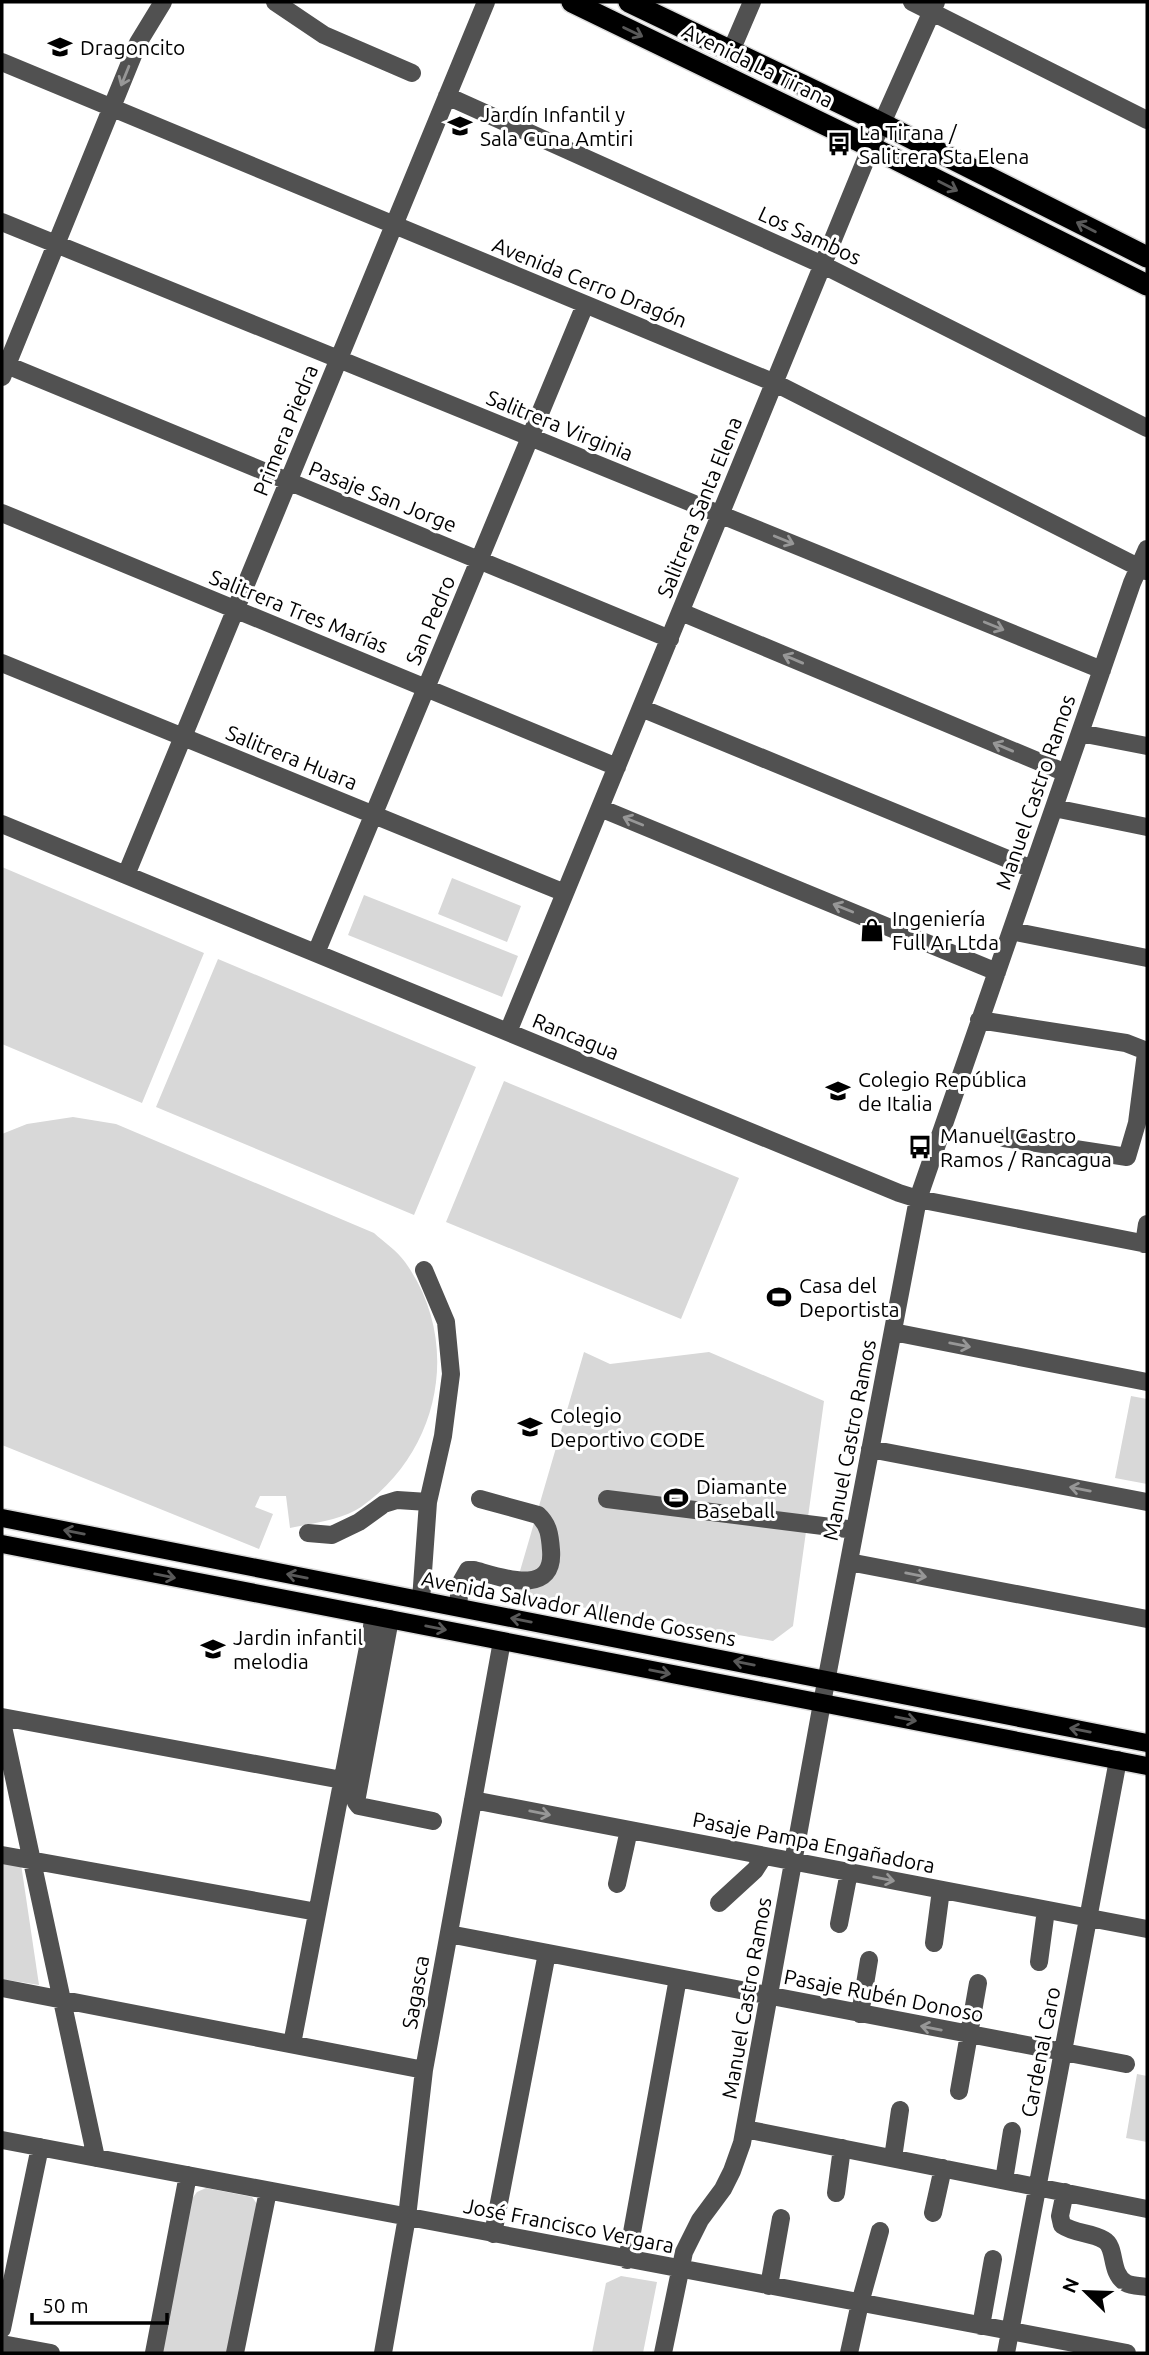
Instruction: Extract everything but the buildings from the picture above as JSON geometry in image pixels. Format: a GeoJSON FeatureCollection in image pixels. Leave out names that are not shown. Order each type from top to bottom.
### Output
{"type":"FeatureCollection","features":[{"type":"Feature","properties":{"kind":"highway","name":"Avenida La Tirana"},"geometry":{"type":"LineString","coordinates":[[572,2],[1147,285]]}},
{"type":"Feature","properties":{"kind":"highway","name":"Avenida La Tirana"},"geometry":{"type":"LineString","coordinates":[[629,2],[882,123],[1147,257]]}},
{"type":"Feature","properties":{"kind":"main road","name":"Avenida Salvador Allende Gossens"},"geometry":{"type":"LineString","coordinates":[[2,1518],[1147,1743]]}},
{"type":"Feature","properties":{"kind":"main road"},"geometry":{"type":"LineString","coordinates":[[2,1544],[1147,1766]]}},
{"type":"Feature","properties":{"kind":"street"},"geometry":{"type":"LineString","coordinates":[[3,368],[138,43],[163,2]]}},
{"type":"Feature","properties":{"kind":"street"},"geometry":{"type":"LineString","coordinates":[[275,2],[324,36],[412,73]]}},
{"type":"Feature","properties":{"kind":"street","name":"Primera Piedra"},"geometry":{"type":"LineString","coordinates":[[126,875],[486,2]]}},
{"type":"Feature","properties":{"kind":"street"},"geometry":{"type":"LineString","coordinates":[[731,51],[752,2]]}},
{"type":"Feature","properties":{"kind":"street"},"geometry":{"type":"LineString","coordinates":[[912,2],[933,6],[1147,120]]}},
{"type":"Feature","properties":{"kind":"street","name":"Salitrera Santa Elena"},"geometry":{"type":"LineString","coordinates":[[508,1032],[871,147],[933,6]]}},
{"type":"Feature","properties":{"kind":"street","name":"Avenida Cerro Dragón"},"geometry":{"type":"LineString","coordinates":[[2,62],[775,383],[1142,569]]}},
{"type":"Feature","properties":{"kind":"street","name":"Los Sambos"},"geometry":{"type":"LineString","coordinates":[[447,96],[823,265],[1147,428]]}},
{"type":"Feature","properties":{"kind":"street","name":"Salitrera Virginia"},"geometry":{"type":"LineString","coordinates":[[2,222],[1102,670]]}},
{"type":"Feature","properties":{"kind":"street","name":"San Pedro"},"geometry":{"type":"LineString","coordinates":[[316,953],[585,305]]}},
{"type":"Feature","properties":{"kind":"street","name":"Pasaje San Jorge"},"geometry":{"type":"LineString","coordinates":[[3,368],[288,481],[670,639]]}},
{"type":"Feature","properties":{"kind":"street","name":"Salitrera Tres Marías"},"geometry":{"type":"LineString","coordinates":[[2,513],[617,767]]}},
{"type":"Feature","properties":{"kind":"street","name":"Manuel Castro Ramos"},"geometry":{"type":"LineString","coordinates":[[663,2353],[679,2269],[691,2236],[723,2189],[732,2171],[745,2129],[822,1703],[918,1199],[1102,670],[1142,569],[1147,549]]}},
{"type":"Feature","properties":{"kind":"street"},"geometry":{"type":"LineString","coordinates":[[681,612],[1066,773]]}},
{"type":"Feature","properties":{"kind":"street","name":"Salitrera Huara"},"geometry":{"type":"LineString","coordinates":[[2,663],[565,894]]}},
{"type":"Feature","properties":{"kind":"street"},"geometry":{"type":"LineString","coordinates":[[641,708],[1032,869]]}},
{"type":"Feature","properties":{"kind":"street"},"geometry":{"type":"LineString","coordinates":[[1080,733],[1147,746]]}},
{"type":"Feature","properties":{"kind":"street"},"geometry":{"type":"LineString","coordinates":[[600,808],[997,972]]}},
{"type":"Feature","properties":{"kind":"street"},"geometry":{"type":"LineString","coordinates":[[1054,808],[1147,827]]}},
{"type":"Feature","properties":{"kind":"street","name":"Rancagua"},"geometry":{"type":"LineString","coordinates":[[2,824],[918,1199],[1145,1244]]}},
{"type":"Feature","properties":{"kind":"street"},"geometry":{"type":"LineString","coordinates":[[1011,932],[1147,958]]}},
{"type":"Feature","properties":{"kind":"street"},"geometry":{"type":"LineString","coordinates":[[979,1020],[1126,1043],[1146,1053],[1137,1123],[1127,1157],[1004,1138]]}},
{"type":"Feature","properties":{"kind":"street"},"geometry":{"type":"LineString","coordinates":[[1145,1244],[1147,1224]]}},
{"type":"Feature","properties":{"kind":"street"},"geometry":{"type":"LineString","coordinates":[[421,1600],[428,1502],[443,1436],[451,1374],[446,1322],[424,1270]]}},
{"type":"Feature","properties":{"kind":"street"},"geometry":{"type":"LineString","coordinates":[[893,1332],[1147,1382]]}},
{"type":"Feature","properties":{"kind":"street"},"geometry":{"type":"LineString","coordinates":[[870,1449],[1147,1502]]}},
{"type":"Feature","properties":{"kind":"street"},"geometry":{"type":"LineString","coordinates":[[458,1607],[460,1584],[468,1570],[519,1582],[536,1580],[546,1572],[552,1557],[551,1537],[545,1522],[538,1516],[480,1499]]}},
{"type":"Feature","properties":{"kind":"street"},"geometry":{"type":"LineString","coordinates":[[607,1499],[855,1530]]}},
{"type":"Feature","properties":{"kind":"street"},"geometry":{"type":"LineString","coordinates":[[308,1533],[332,1535],[359,1522],[384,1504],[397,1500],[428,1502]]}},
{"type":"Feature","properties":{"kind":"street"},"geometry":{"type":"LineString","coordinates":[[849,1562],[1147,1619]]}},
{"type":"Feature","properties":{"kind":"street"},"geometry":{"type":"LineString","coordinates":[[292,2044],[342,1780],[382,1618]]}},
{"type":"Feature","properties":{"kind":"street"},"geometry":{"type":"LineString","coordinates":[[382,1618],[356,1802],[359,1806],[433,1821]]}},
{"type":"Feature","properties":{"kind":"street","name":"Sagasca"},"geometry":{"type":"LineString","coordinates":[[383,2353],[407,2217],[424,2070],[502,1641]]}},
{"type":"Feature","properties":{"kind":"street"},"geometry":{"type":"LineString","coordinates":[[96,2158],[2,1719],[342,1780]]}},
{"type":"Feature","properties":{"kind":"street","name":"Cardenal Caro"},"geometry":{"type":"LineString","coordinates":[[1006,2353],[1118,1760]]}},
{"type":"Feature","properties":{"kind":"street","name":"Pasaje Pampa Engañadora"},"geometry":{"type":"LineString","coordinates":[[473,1801],[1147,1929]]}},
{"type":"Feature","properties":{"kind":"street"},"geometry":{"type":"LineString","coordinates":[[617,1884],[629,1830]]}},
{"type":"Feature","properties":{"kind":"street"},"geometry":{"type":"LineString","coordinates":[[2,1854],[317,1912]]}},
{"type":"Feature","properties":{"kind":"street"},"geometry":{"type":"LineString","coordinates":[[719,1903],[755,1870],[764,1856]]}},
{"type":"Feature","properties":{"kind":"street"},"geometry":{"type":"LineString","coordinates":[[839,1924],[849,1872]]}},
{"type":"Feature","properties":{"kind":"street"},"geometry":{"type":"LineString","coordinates":[[934,1942],[941,1890]]}},
{"type":"Feature","properties":{"kind":"street"},"geometry":{"type":"LineString","coordinates":[[1039,1962],[1046,1909]]}},
{"type":"Feature","properties":{"kind":"street","name":"Pasaje Rubén Donoso"},"geometry":{"type":"LineString","coordinates":[[449,1934],[1126,2064]]}},
{"type":"Feature","properties":{"kind":"street"},"geometry":{"type":"LineString","coordinates":[[493,2234],[547,1953]]}},
{"type":"Feature","properties":{"kind":"street"},"geometry":{"type":"LineString","coordinates":[[860,2014],[869,1960]]}},
{"type":"Feature","properties":{"kind":"street"},"geometry":{"type":"LineString","coordinates":[[627,2259],[678,1978]]}},
{"type":"Feature","properties":{"kind":"street"},"geometry":{"type":"LineString","coordinates":[[959,2091],[978,1983]]}},
{"type":"Feature","properties":{"kind":"street"},"geometry":{"type":"LineString","coordinates":[[2,1988],[424,2070]]}},
{"type":"Feature","properties":{"kind":"street"},"geometry":{"type":"LineString","coordinates":[[893,2158],[900,2110]]}},
{"type":"Feature","properties":{"kind":"street"},"geometry":{"type":"LineString","coordinates":[[745,2129],[1147,2209]]}},
{"type":"Feature","properties":{"kind":"street"},"geometry":{"type":"LineString","coordinates":[[1004,2180],[1012,2131]]}},
{"type":"Feature","properties":{"kind":"street","name":"José Francisco Vergara"},"geometry":{"type":"LineString","coordinates":[[2,2140],[1127,2353]]}},
{"type":"Feature","properties":{"kind":"street"},"geometry":{"type":"LineString","coordinates":[[2,2329],[6,2291],[40,2147]]}},
{"type":"Feature","properties":{"kind":"street"},"geometry":{"type":"LineString","coordinates":[[836,2193],[842,2148]]}},
{"type":"Feature","properties":{"kind":"street"},"geometry":{"type":"LineString","coordinates":[[933,2213],[943,2168]]}},
{"type":"Feature","properties":{"kind":"street"},"geometry":{"type":"LineString","coordinates":[[154,2353],[188,2175]]}},
{"type":"Feature","properties":{"kind":"street"},"geometry":{"type":"LineString","coordinates":[[235,2353],[268,2191]]}},
{"type":"Feature","properties":{"kind":"street"},"geometry":{"type":"LineString","coordinates":[[1065,2192],[1060,2217],[1062,2225],[1070,2231],[1104,2240],[1109,2245],[1116,2274],[1126,2283],[1147,2287]]}},
{"type":"Feature","properties":{"kind":"street"},"geometry":{"type":"LineString","coordinates":[[769,2286],[781,2218]]}},
{"type":"Feature","properties":{"kind":"street"},"geometry":{"type":"LineString","coordinates":[[849,2353],[880,2231]]}},
{"type":"Feature","properties":{"kind":"street"},"geometry":{"type":"LineString","coordinates":[[981,2326],[993,2259]]}},
{"type":"Feature","properties":{"kind":"street"},"geometry":{"type":"LineString","coordinates":[[2,2344],[51,2353]]}},
{"type":"Feature","properties":{"kind":"shaded area"},"geometry":{"type":"Polygon","coordinates":[[[2,867],[204,953],[142,1103],[2,1044],[2,867]]]}},
{"type":"Feature","properties":{"kind":"shaded area"},"geometry":{"type":"Polygon","coordinates":[[[452,878],[521,906],[507,942],[438,914],[452,878]]]}},
{"type":"Feature","properties":{"kind":"shaded area"},"geometry":{"type":"Polygon","coordinates":[[[364,895],[518,956],[502,997],[348,935],[364,895]]]}},
{"type":"Feature","properties":{"kind":"shaded area"},"geometry":{"type":"Polygon","coordinates":[[[218,959],[476,1067],[414,1215],[156,1107],[218,959]]]}},
{"type":"Feature","properties":{"kind":"shaded area"},"geometry":{"type":"Polygon","coordinates":[[[504,1081],[739,1178],[681,1319],[446,1222],[504,1081]]]}},
{"type":"Feature","properties":{"kind":"shaded area"},"geometry":{"type":"Polygon","coordinates":[[[73,1117],[116,1124],[374,1233],[405,1262],[423,1293],[433,1326],[437,1359],[434,1393],[425,1426],[410,1456],[388,1484],[361,1507],[337,1518],[290,1528],[286,1496],[260,1496],[255,1507],[273,1514],[259,1549],[2,1445],[2,1134],[27,1124],[73,1117]]]}},
{"type":"Feature","properties":{"kind":"shaded area","name":"Diamante Baseball"},"geometry":{"type":"Polygon","coordinates":[[[584,1352],[610,1364],[709,1352],[824,1401],[793,1626],[773,1641],[513,1595],[584,1352]]]}},
{"type":"Feature","properties":{"kind":"shaded area"},"geometry":{"type":"Polygon","coordinates":[[[1131,1396],[1147,1399],[1147,1484],[1115,1478],[1131,1396]]]}},
{"type":"Feature","properties":{"kind":"shaded area"},"geometry":{"type":"Polygon","coordinates":[[[2,1860],[21,1864],[39,1985],[2,1979],[2,1860]]]}},
{"type":"Feature","properties":{"kind":"shaded area"},"geometry":{"type":"Polygon","coordinates":[[[1137,2074],[1147,2076],[1147,2142],[1126,2138],[1137,2074]]]}},
{"type":"Feature","properties":{"kind":"shaded area"},"geometry":{"type":"Polygon","coordinates":[[[206,2188],[252,2197],[257,2204],[228,2353],[161,2353],[191,2200],[197,2192],[206,2188]]]}},
{"type":"Feature","properties":{"kind":"shaded area"},"geometry":{"type":"Polygon","coordinates":[[[621,2276],[657,2282],[643,2353],[592,2353],[606,2283],[621,2276]]]}},
{"type":"Feature","properties":{"kind":"place","name":"Dragoncito"},"geometry":{"type":"Point","coordinates":[60,47]}},
{"type":"Feature","properties":{"kind":"place","name":"Jardín Infantil y Sala Cuna Amtiri"},"geometry":{"type":"Point","coordinates":[460,126]}},
{"type":"Feature","properties":{"kind":"place","name":"La Tirana / Salitrera Sta Elena"},"geometry":{"type":"Point","coordinates":[839,144]}},
{"type":"Feature","properties":{"kind":"place","name":"Ingeniería Full Ar Ltda"},"geometry":{"type":"Point","coordinates":[872,930]}},
{"type":"Feature","properties":{"kind":"place","name":"Colegio República de Italia"},"geometry":{"type":"Point","coordinates":[838,1091]}},
{"type":"Feature","properties":{"kind":"place","name":"Manuel Castro Ramos / Rancagua"},"geometry":{"type":"Point","coordinates":[920,1147]}},
{"type":"Feature","properties":{"kind":"place","name":"Casa del Deportista"},"geometry":{"type":"Point","coordinates":[779,1297]}},
{"type":"Feature","properties":{"kind":"place","name":"Colegio Deportivo CODE"},"geometry":{"type":"Point","coordinates":[530,1427]}},
{"type":"Feature","properties":{"kind":"place","name":"Diamante Baseball"},"geometry":{"type":"Point","coordinates":[676,1498]}},
{"type":"Feature","properties":{"kind":"place","name":"Jardin infantil melodia"},"geometry":{"type":"Point","coordinates":[213,1649]}}]}
